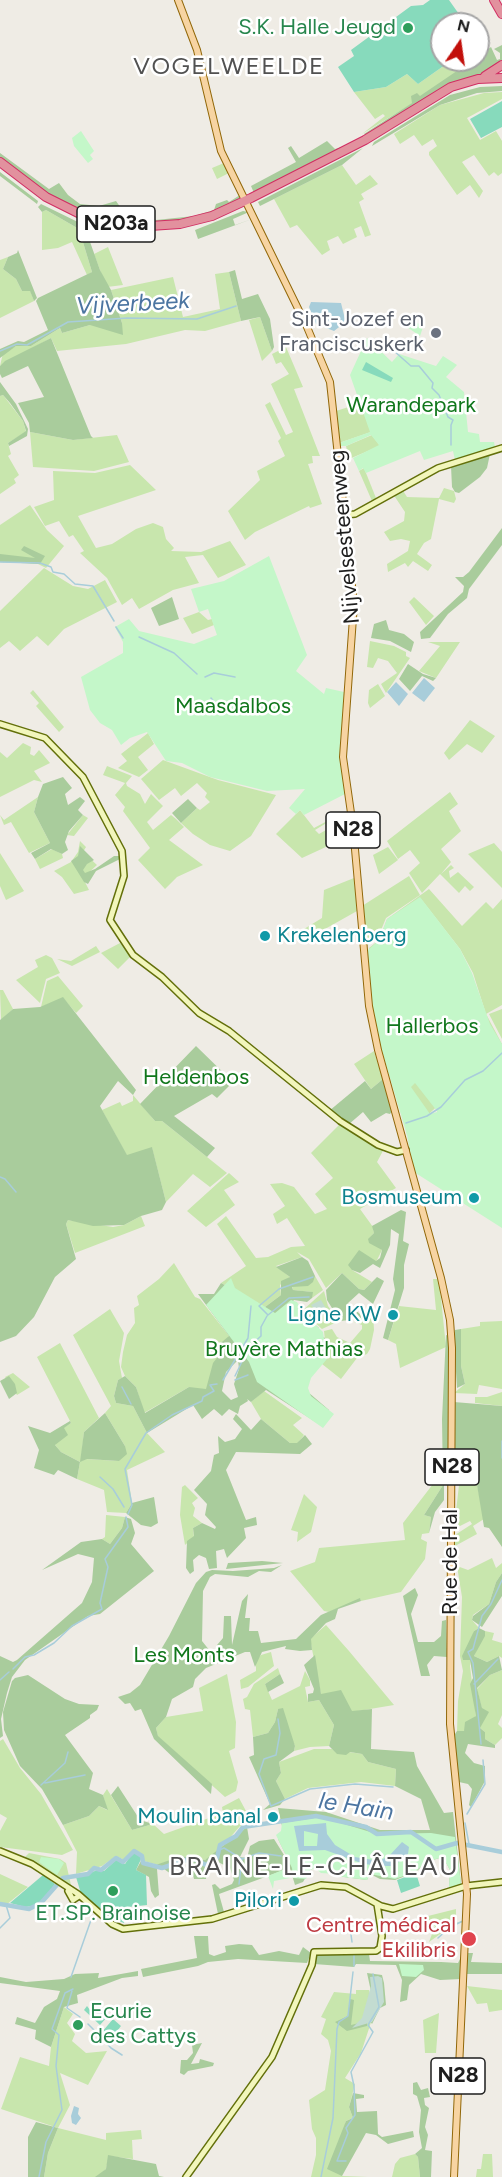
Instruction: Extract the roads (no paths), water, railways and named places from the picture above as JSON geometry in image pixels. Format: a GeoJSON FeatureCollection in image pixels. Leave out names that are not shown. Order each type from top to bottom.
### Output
{"type":"FeatureCollection","features":[{"type":"Feature","properties":{"kind":"highway"},"geometry":{"type":"LineString","coordinates":[[494,0],[502,14]]}},
{"type":"Feature","properties":{"kind":"highway"},"geometry":{"type":"LineString","coordinates":[[478,79],[493,73],[502,64]]}},
{"type":"Feature","properties":{"kind":"highway","name":"N203a"},"geometry":{"type":"LineString","coordinates":[[0,168],[32,193],[65,213],[94,224],[124,231],[182,229],[213,220],[365,140],[442,91],[478,79],[502,78]]}},
{"type":"Feature","properties":{"kind":"highway","name":"N203a"},"geometry":{"type":"LineString","coordinates":[[0,162],[58,204],[84,216],[114,224],[145,227],[180,224],[212,216],[246,203],[361,147],[453,92],[478,84],[502,83]]}},
{"type":"Feature","properties":{"kind":"main road","name":"Nijvelsesteenweg"},"geometry":{"type":"LineString","coordinates":[[178,0],[197,50],[217,141],[327,371],[345,515],[354,619],[343,757],[353,830],[369,1010],[411,1170]]}},
{"type":"Feature","properties":{"kind":"main road","name":"Rue de Hal"},"geometry":{"type":"LineString","coordinates":[[411,1170],[442,1282],[452,1340],[450,1724],[466,1886]]}},
{"type":"Feature","properties":{"kind":"main road","name":"N28"},"geometry":{"type":"LineString","coordinates":[[454,2177],[466,1886]]}},
{"type":"Feature","properties":{"kind":"street"},"geometry":{"type":"LineString","coordinates":[[345,515],[355,514],[424,474],[502,448]]}},
{"type":"Feature","properties":{"kind":"street"},"geometry":{"type":"LineString","coordinates":[[0,724],[45,738],[83,777],[117,839],[124,861],[122,884],[110,920],[133,955],[162,976],[199,1013],[229,1031],[340,1121],[396,1152],[406,1150]]}},
{"type":"Feature","properties":{"kind":"street"},"geometry":{"type":"LineString","coordinates":[[0,1851],[24,1860],[103,1916],[135,1928],[211,1920],[315,1886],[336,1885],[354,1890],[378,1904],[397,1908],[466,1886],[502,1882]]}},
{"type":"Feature","properties":{"kind":"street"},"geometry":{"type":"LineString","coordinates":[[186,2177],[267,2066],[313,1957],[376,1951],[382,1945],[378,1904]]}},
{"type":"Feature","properties":{"kind":"water"},"geometry":{"type":"Polygon","coordinates":[[[311,302],[341,303],[345,319],[343,324],[334,331],[316,324],[309,307],[311,302]]]}},
{"type":"Feature","properties":{"kind":"water"},"geometry":{"type":"Polygon","coordinates":[[[424,678],[435,688],[424,702],[412,693],[424,678]]]}},
{"type":"Feature","properties":{"kind":"water"},"geometry":{"type":"Polygon","coordinates":[[[396,682],[408,694],[399,706],[387,692],[396,682]]]}},
{"type":"Feature","properties":{"kind":"water"},"geometry":{"type":"Polygon","coordinates":[[[326,1823],[327,1834],[335,1845],[355,1857],[379,1861],[389,1856],[402,1842],[409,1847],[408,1854],[394,1866],[382,1866],[364,1864],[325,1850],[299,1851],[294,1826],[326,1823]],[[304,1831],[304,1846],[317,1846],[318,1834],[304,1831]]]}},
{"type":"Feature","properties":{"kind":"water"},"geometry":{"type":"Polygon","coordinates":[[[74,2106],[79,2108],[78,2114],[81,2118],[76,2125],[72,2123],[71,2116],[74,2106]]]}},
{"type":"Feature","properties":{"kind":"waterway","name":"Vijverbeek"},"geometry":{"type":"LineString","coordinates":[[0,351],[17,344],[27,345],[68,322],[127,318],[197,319],[236,306]]}},
{"type":"Feature","properties":{"kind":"waterway"},"geometry":{"type":"LineString","coordinates":[[394,351],[411,366],[419,366],[433,383],[432,388],[439,395],[448,417],[453,420],[451,445]]}},
{"type":"Feature","properties":{"kind":"waterway"},"geometry":{"type":"LineString","coordinates":[[0,562],[40,563],[51,567],[53,572],[64,574],[75,584],[93,586],[114,621]]}},
{"type":"Feature","properties":{"kind":"waterway"},"geometry":{"type":"LineString","coordinates":[[116,627],[123,638]]}},
{"type":"Feature","properties":{"kind":"waterway"},"geometry":{"type":"LineString","coordinates":[[139,637],[174,653],[197,674]]}},
{"type":"Feature","properties":{"kind":"waterway"},"geometry":{"type":"LineString","coordinates":[[205,677],[214,673],[235,677]]}},
{"type":"Feature","properties":{"kind":"waterway"},"geometry":{"type":"LineString","coordinates":[[211,698],[223,713]]}},
{"type":"Feature","properties":{"kind":"waterway"},"geometry":{"type":"LineString","coordinates":[[406,1123],[427,1116],[441,1107],[465,1080],[483,1071],[502,1053]]}},
{"type":"Feature","properties":{"kind":"waterway"},"geometry":{"type":"LineString","coordinates":[[0,1177],[5,1179],[16,1192]]}},
{"type":"Feature","properties":{"kind":"waterway"},"geometry":{"type":"LineString","coordinates":[[309,1297],[289,1298],[268,1315],[259,1306],[279,1289],[313,1277]]}},
{"type":"Feature","properties":{"kind":"waterway"},"geometry":{"type":"LineString","coordinates":[[223,1380],[248,1338],[251,1306]]}},
{"type":"Feature","properties":{"kind":"waterway"},"geometry":{"type":"LineString","coordinates":[[235,1376],[249,1347],[261,1336],[261,1327],[267,1316]]}},
{"type":"Feature","properties":{"kind":"waterway"},"geometry":{"type":"LineString","coordinates":[[235,1380],[248,1375]]}},
{"type":"Feature","properties":{"kind":"waterway"},"geometry":{"type":"LineString","coordinates":[[128,1514],[132,1505],[125,1469],[146,1433],[172,1415],[202,1401],[203,1397],[214,1391],[210,1385],[217,1384]]}},
{"type":"Feature","properties":{"kind":"waterway"},"geometry":{"type":"LineString","coordinates":[[122,1387],[131,1404]]}},
{"type":"Feature","properties":{"kind":"waterway"},"geometry":{"type":"LineString","coordinates":[[502,1441],[502,1458]]}},
{"type":"Feature","properties":{"kind":"waterway"},"geometry":{"type":"LineString","coordinates":[[100,1477],[113,1489],[124,1507]]}},
{"type":"Feature","properties":{"kind":"waterway"},"geometry":{"type":"LineString","coordinates":[[13,1669],[25,1657],[34,1655],[54,1643],[72,1626],[102,1609],[100,1603],[108,1567],[105,1559],[128,1527],[126,1517]]}},
{"type":"Feature","properties":{"kind":"waterway"},"geometry":{"type":"LineString","coordinates":[[481,1744],[473,1663],[468,1652],[473,1649],[482,1616],[491,1604],[502,1580]]}},
{"type":"Feature","properties":{"kind":"waterway"},"geometry":{"type":"LineString","coordinates":[[474,1684],[498,1659]]}},
{"type":"Feature","properties":{"kind":"waterway"},"geometry":{"type":"LineString","coordinates":[[0,1680],[9,1672]]}},
{"type":"Feature","properties":{"kind":"waterway"},"geometry":{"type":"LineString","coordinates":[[278,1719],[280,1733],[276,1755],[264,1759],[259,1774],[271,1806],[310,1789],[355,1784],[393,1787]]}},
{"type":"Feature","properties":{"kind":"waterway"},"geometry":{"type":"LineString","coordinates":[[41,1785],[65,1763],[68,1752]]}},
{"type":"Feature","properties":{"kind":"waterway"},"geometry":{"type":"LineString","coordinates":[[467,1814],[485,1784],[483,1760]]}},
{"type":"Feature","properties":{"kind":"waterway"},"geometry":{"type":"LineString","coordinates":[[45,1783],[85,1775]]}},
{"type":"Feature","properties":{"kind":"waterway","name":"le Hain"},"geometry":{"type":"LineString","coordinates":[[0,1904],[29,1909],[41,1903],[63,1878],[88,1874],[94,1868],[101,1870],[116,1858],[123,1862],[134,1851],[142,1856],[143,1863],[162,1868],[192,1858],[206,1865],[217,1858],[220,1845],[236,1836],[243,1827],[316,1816],[366,1827],[377,1834],[411,1832],[436,1849],[457,1843],[502,1852]]}},
{"type":"Feature","properties":{"kind":"waterway"},"geometry":{"type":"LineString","coordinates":[[465,1823],[469,1844]]}},
{"type":"Feature","properties":{"kind":"waterway"},"geometry":{"type":"LineString","coordinates":[[219,1850],[224,1848],[242,1859],[259,1853],[281,1856]]}},
{"type":"Feature","properties":{"kind":"waterway"},"geometry":{"type":"LineString","coordinates":[[239,1884],[242,1859]]}},
{"type":"Feature","properties":{"kind":"waterway"},"geometry":{"type":"LineString","coordinates":[[0,1928],[10,1918],[6,1905]]}},
{"type":"Feature","properties":{"kind":"waterway"},"geometry":{"type":"LineString","coordinates":[[71,1977],[91,1920]]}},
{"type":"Feature","properties":{"kind":"waterway"},"geometry":{"type":"LineString","coordinates":[[349,1920],[352,1942]]}},
{"type":"Feature","properties":{"kind":"waterway"},"geometry":{"type":"LineString","coordinates":[[438,1938],[450,1927],[463,1921]]}},
{"type":"Feature","properties":{"kind":"waterway"},"geometry":{"type":"LineString","coordinates":[[354,1955],[354,1966]]}},
{"type":"Feature","properties":{"kind":"waterway"},"geometry":{"type":"LineString","coordinates":[[321,2177],[333,2118],[337,2029],[339,2022],[348,2016],[353,1972]]}},
{"type":"Feature","properties":{"kind":"waterway"},"geometry":{"type":"LineString","coordinates":[[346,2161],[337,2161],[348,2133],[346,2128],[355,2115],[351,2072],[373,2032],[368,2025],[379,2007],[373,1974]]}},
{"type":"Feature","properties":{"kind":"waterway"},"geometry":{"type":"LineString","coordinates":[[39,2177],[46,2142],[62,2110],[56,2066],[59,2035],[52,2029],[65,1993],[73,1989]]}},
{"type":"Feature","properties":{"kind":"waterway"},"geometry":{"type":"LineString","coordinates":[[72,1991],[67,2008],[80,2017]]}},
{"type":"Feature","properties":{"kind":"waterway"},"geometry":{"type":"LineString","coordinates":[[88,2024],[96,2032]]}},
{"type":"Feature","properties":{"kind":"waterway"},"geometry":{"type":"LineString","coordinates":[[98,2034],[111,2048],[122,2055]]}},
{"type":"Feature","properties":{"kind":"place","name":"S.K. Halle Jeugd"},"geometry":{"type":"Point","coordinates":[408,28]}},
{"type":"Feature","properties":{"kind":"place","name":"Sint-Jozef en Franciscuskerk"},"geometry":{"type":"Point","coordinates":[436,333]}},
{"type":"Feature","properties":{"kind":"place","name":"Krekelenberg"},"geometry":{"type":"Point","coordinates":[265,936]}},
{"type":"Feature","properties":{"kind":"place","name":"Bosmuseum"},"geometry":{"type":"Point","coordinates":[474,1198]}},
{"type":"Feature","properties":{"kind":"place","name":"Ligne KW"},"geometry":{"type":"Point","coordinates":[393,1315]}},
{"type":"Feature","properties":{"kind":"place","name":"Moulin banal"},"geometry":{"type":"Point","coordinates":[273,1817]}},
{"type":"Feature","properties":{"kind":"place","name":"ET.SP. Brainoise"},"geometry":{"type":"Point","coordinates":[113,1891]}},
{"type":"Feature","properties":{"kind":"place","name":"Pilori"},"geometry":{"type":"Point","coordinates":[294,1901]}},
{"type":"Feature","properties":{"kind":"place","name":"Centre médical Ekilibris"},"geometry":{"type":"Point","coordinates":[469,1939]}},
{"type":"Feature","properties":{"kind":"place","name":"Ecurie des Cattys"},"geometry":{"type":"Point","coordinates":[78,2025]}},
{"type":"Feature","properties":{"kind":"district","name":"VOGELWEELDE"},"geometry":{"type":"Point","coordinates":[229,67]}},
{"type":"Feature","properties":{"kind":"district","name":"BRAINE-LE-CHÂTEAU"},"geometry":{"type":"Point","coordinates":[314,1867]}},
{"type":"Feature","properties":{"kind":"park label","name":"Warandepark"},"geometry":{"type":"Point","coordinates":[411,406]}},
{"type":"Feature","properties":{"kind":"park label","name":"Maasdalbos"},"geometry":{"type":"Point","coordinates":[233,707]}},
{"type":"Feature","properties":{"kind":"park label","name":"Hallerbos"},"geometry":{"type":"Point","coordinates":[432,1027]}},
{"type":"Feature","properties":{"kind":"park label","name":"Heldenbos"},"geometry":{"type":"Point","coordinates":[196,1078]}},
{"type":"Feature","properties":{"kind":"park label","name":"Bruyère Mathias"},"geometry":{"type":"Point","coordinates":[284,1350]}},
{"type":"Feature","properties":{"kind":"park label","name":"Les Monts"},"geometry":{"type":"Point","coordinates":[184,1656]}}]}
